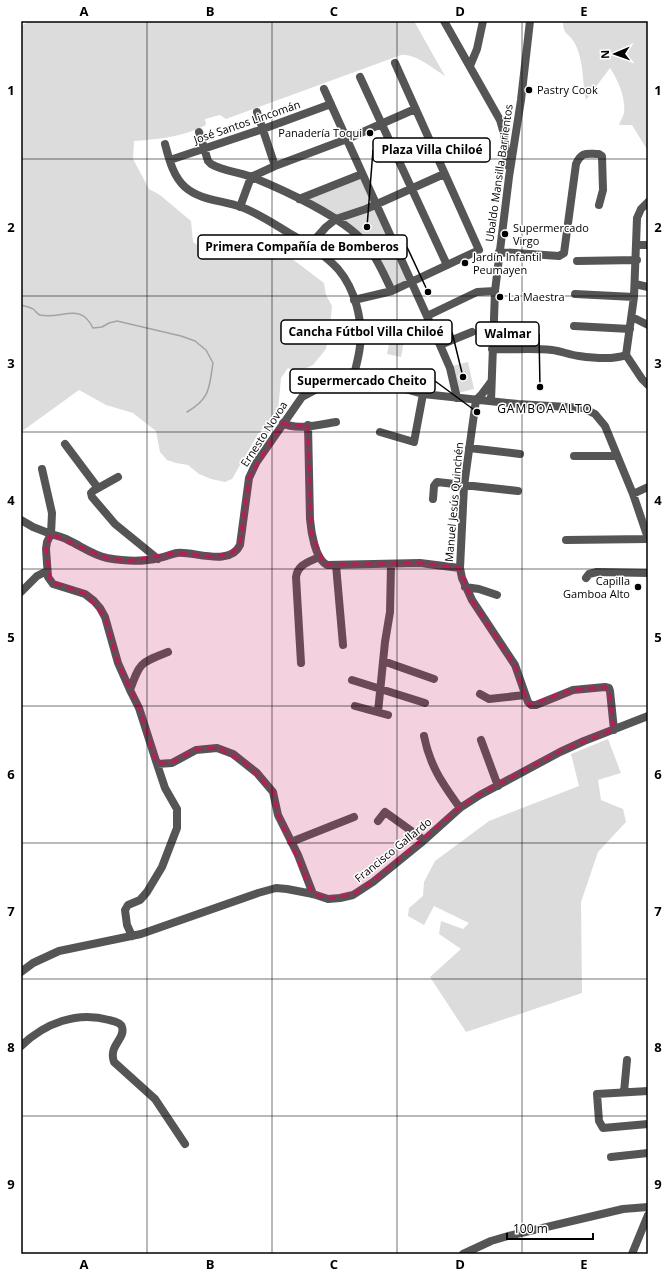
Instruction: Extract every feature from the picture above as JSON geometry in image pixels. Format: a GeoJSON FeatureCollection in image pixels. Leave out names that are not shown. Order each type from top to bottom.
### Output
{"type":"FeatureCollection","features":[{"type":"Feature","properties":{"kind":"street"},"geometry":{"type":"LineString","coordinates":[[444,21],[502,126],[505,139],[509,177]]}},
{"type":"Feature","properties":{"kind":"street"},"geometry":{"type":"LineString","coordinates":[[470,66],[477,49],[483,21]]}},
{"type":"Feature","properties":{"kind":"street","name":"Ubaldo Mansilla Barrientos"},"geometry":{"type":"LineString","coordinates":[[491,401],[495,291],[499,252],[530,21]]}},
{"type":"Feature","properties":{"kind":"street"},"geometry":{"type":"LineString","coordinates":[[354,300],[392,291],[479,250],[395,63]]}},
{"type":"Feature","properties":{"kind":"street"},"geometry":{"type":"LineString","coordinates":[[360,77],[447,265]]}},
{"type":"Feature","properties":{"kind":"street"},"geometry":{"type":"LineString","coordinates":[[324,89],[450,368],[457,398]]}},
{"type":"Feature","properties":{"kind":"street","name":"José Santos Lincomán"},"geometry":{"type":"LineString","coordinates":[[170,160],[263,129],[330,104]]}},
{"type":"Feature","properties":{"kind":"street"},"geometry":{"type":"LineString","coordinates":[[240,206],[251,177],[275,166],[346,139],[415,109]]}},
{"type":"Feature","properties":{"kind":"street"},"geometry":{"type":"LineString","coordinates":[[257,112],[275,166]]}},
{"type":"Feature","properties":{"kind":"street"},"geometry":{"type":"LineString","coordinates":[[199,132],[208,162],[211,164],[251,177],[299,199],[336,219],[359,237],[370,249],[392,291]]}},
{"type":"Feature","properties":{"kind":"street"},"geometry":{"type":"LineString","coordinates":[[165,144],[174,172],[180,181],[192,193],[202,198],[240,206],[263,218],[310,245],[338,270],[354,300],[359,316],[361,332],[360,347],[354,375]]}},
{"type":"Feature","properties":{"kind":"street"},"geometry":{"type":"LineString","coordinates":[[499,252],[559,256],[564,253],[576,164],[583,154],[599,154],[602,156],[603,190],[600,205]]}},
{"type":"Feature","properties":{"kind":"street"},"geometry":{"type":"LineString","coordinates":[[299,199],[362,174]]}},
{"type":"Feature","properties":{"kind":"street"},"geometry":{"type":"LineString","coordinates":[[310,245],[336,219],[411,190],[444,174]]}},
{"type":"Feature","properties":{"kind":"street"},"geometry":{"type":"LineString","coordinates":[[648,202],[641,209],[637,218],[637,260],[632,317],[626,355],[642,379],[648,385]]}},
{"type":"Feature","properties":{"kind":"street"},"geometry":{"type":"LineString","coordinates":[[637,245],[648,246]]}},
{"type":"Feature","properties":{"kind":"street"},"geometry":{"type":"LineString","coordinates":[[577,261],[637,260]]}},
{"type":"Feature","properties":{"kind":"street"},"geometry":{"type":"LineString","coordinates":[[635,284],[648,288]]}},
{"type":"Feature","properties":{"kind":"street"},"geometry":{"type":"LineString","coordinates":[[427,316],[477,292],[495,291]]}},
{"type":"Feature","properties":{"kind":"street"},"geometry":{"type":"LineString","coordinates":[[575,294],[634,297]]}},
{"type":"Feature","properties":{"kind":"street"},"geometry":{"type":"LineString","coordinates":[[632,317],[648,325]]}},
{"type":"Feature","properties":{"kind":"street"},"geometry":{"type":"LineString","coordinates":[[574,326],[630,329]]}},
{"type":"Feature","properties":{"kind":"street"},"geometry":{"type":"LineString","coordinates":[[440,345],[472,332]]}},
{"type":"Feature","properties":{"kind":"street"},"geometry":{"type":"LineString","coordinates":[[492,349],[549,350],[561,351],[578,356],[597,357],[616,357],[626,355]]}},
{"type":"Feature","properties":{"kind":"street","name":"Ernesto Novoa"},"geometry":{"type":"LineString","coordinates":[[21,520],[33,528],[67,539],[95,554],[106,558],[130,561],[158,559],[176,553],[214,557],[232,553],[238,550],[240,545],[248,478],[256,462],[302,397],[343,375],[354,375],[423,394],[588,410],[599,418],[605,426],[633,494],[648,539]]}},
{"type":"Feature","properties":{"kind":"street"},"geometry":{"type":"LineString","coordinates":[[476,400],[491,382],[499,397],[509,403]]}},
{"type":"Feature","properties":{"kind":"street"},"geometry":{"type":"LineString","coordinates":[[380,432],[414,442],[423,394]]}},
{"type":"Feature","properties":{"kind":"street","name":"Manuel Jesús Quinchén"},"geometry":{"type":"LineString","coordinates":[[476,400],[464,486],[460,568],[465,587],[515,665],[525,695]]}},
{"type":"Feature","properties":{"kind":"street"},"geometry":{"type":"LineString","coordinates":[[283,423],[291,426],[336,422]]}},
{"type":"Feature","properties":{"kind":"street"},"geometry":{"type":"LineString","coordinates":[[308,425],[310,519],[312,534],[319,557],[325,564],[391,565],[420,563],[460,568]]}},
{"type":"Feature","properties":{"kind":"street"},"geometry":{"type":"LineString","coordinates":[[65,444],[98,488]]}},
{"type":"Feature","properties":{"kind":"street"},"geometry":{"type":"LineString","coordinates":[[469,448],[520,454]]}},
{"type":"Feature","properties":{"kind":"street"},"geometry":{"type":"LineString","coordinates":[[574,456],[617,456]]}},
{"type":"Feature","properties":{"kind":"street"},"geometry":{"type":"LineString","coordinates":[[42,469],[52,514],[51,534],[47,542],[46,549],[48,577],[53,584],[85,594],[94,601],[106,617],[118,663],[142,714],[165,788],[177,809],[177,828],[162,867],[147,892],[140,900],[128,905],[125,910],[127,925],[132,936]]}},
{"type":"Feature","properties":{"kind":"street"},"geometry":{"type":"LineString","coordinates":[[118,478],[91,493],[96,503],[115,524],[158,559]]}},
{"type":"Feature","properties":{"kind":"street"},"geometry":{"type":"LineString","coordinates":[[433,499],[434,486],[437,482],[518,492]]}},
{"type":"Feature","properties":{"kind":"street"},"geometry":{"type":"LineString","coordinates":[[633,494],[648,487]]}},
{"type":"Feature","properties":{"kind":"street"},"geometry":{"type":"LineString","coordinates":[[566,540],[648,539]]}},
{"type":"Feature","properties":{"kind":"street"},"geometry":{"type":"LineString","coordinates":[[301,663],[296,577],[297,571],[300,566],[319,557]]}},
{"type":"Feature","properties":{"kind":"street"},"geometry":{"type":"LineString","coordinates":[[336,565],[343,645]]}},
{"type":"Feature","properties":{"kind":"street"},"geometry":{"type":"LineString","coordinates":[[378,712],[384,642],[390,612],[391,565]]}},
{"type":"Feature","properties":{"kind":"street"},"geometry":{"type":"LineString","coordinates":[[21,592],[37,576],[47,571]]}},
{"type":"Feature","properties":{"kind":"street"},"geometry":{"type":"LineString","coordinates":[[586,578],[589,574],[597,572],[648,573]]}},
{"type":"Feature","properties":{"kind":"street"},"geometry":{"type":"LineString","coordinates":[[465,587],[479,589],[497,595]]}},
{"type":"Feature","properties":{"kind":"street"},"geometry":{"type":"LineString","coordinates":[[130,690],[142,663],[168,652]]}},
{"type":"Feature","properties":{"kind":"street"},"geometry":{"type":"LineString","coordinates":[[383,661],[434,679]]}},
{"type":"Feature","properties":{"kind":"street"},"geometry":{"type":"LineString","coordinates":[[352,680],[425,703]]}},
{"type":"Feature","properties":{"kind":"street"},"geometry":{"type":"LineString","coordinates":[[480,694],[489,699],[525,695],[531,705],[536,705],[573,690],[605,687],[609,688],[614,730]]}},
{"type":"Feature","properties":{"kind":"street"},"geometry":{"type":"LineString","coordinates":[[355,706],[388,715]]}},
{"type":"Feature","properties":{"kind":"street","name":"Francisco Gallardo"},"geometry":{"type":"LineString","coordinates":[[21,972],[33,963],[59,951],[132,936],[276,888],[313,894],[328,899],[353,895],[373,882],[460,808],[480,795],[560,752],[648,716]]}},
{"type":"Feature","properties":{"kind":"street"},"geometry":{"type":"LineString","coordinates":[[424,736],[427,750],[435,771],[460,808]]}},
{"type":"Feature","properties":{"kind":"street"},"geometry":{"type":"LineString","coordinates":[[481,740],[498,786]]}},
{"type":"Feature","properties":{"kind":"street"},"geometry":{"type":"LineString","coordinates":[[157,764],[172,763],[196,750],[217,748],[233,754],[258,773],[273,792],[278,815],[313,894]]}},
{"type":"Feature","properties":{"kind":"street"},"geometry":{"type":"LineString","coordinates":[[378,821],[385,812],[424,840]]}},
{"type":"Feature","properties":{"kind":"street"},"geometry":{"type":"LineString","coordinates":[[291,842],[354,817]]}},
{"type":"Feature","properties":{"kind":"street"},"geometry":{"type":"LineString","coordinates":[[21,1046],[32,1035],[55,1023],[82,1016],[96,1017],[121,1025],[123,1029],[122,1033],[112,1050],[114,1062],[154,1100],[185,1144]]}},
{"type":"Feature","properties":{"kind":"street"},"geometry":{"type":"LineString","coordinates":[[624,1092],[628,1060]]}},
{"type":"Feature","properties":{"kind":"street"},"geometry":{"type":"LineString","coordinates":[[648,1091],[597,1094],[599,1121],[603,1128],[648,1124]]}},
{"type":"Feature","properties":{"kind":"street"},"geometry":{"type":"LineString","coordinates":[[611,1157],[648,1153]]}},
{"type":"Feature","properties":{"kind":"street"},"geometry":{"type":"LineString","coordinates":[[463,1254],[477,1251],[490,1241],[508,1236],[623,1209],[648,1208]]}},
{"type":"Feature","properties":{"kind":"street"},"geometry":{"type":"LineString","coordinates":[[632,1254],[646,1226],[648,1215]]}},
{"type":"Feature","properties":{"kind":"highlighted area"},"geometry":{"type":"Polygon","coordinates":[[[283,423],[291,426],[308,425],[312,534],[325,565],[420,563],[460,568],[472,600],[515,665],[529,705],[573,690],[605,687],[610,691],[614,730],[560,752],[480,795],[460,808],[373,882],[353,895],[328,899],[313,894],[278,815],[273,792],[245,763],[217,748],[196,750],[172,763],[157,764],[139,708],[118,663],[105,617],[85,594],[51,582],[46,549],[51,534],[106,558],[130,561],[176,553],[214,557],[232,553],[240,545],[249,478],[283,423]]]}},
{"type":"Feature","properties":{"kind":"shaded area"},"geometry":{"type":"Polygon","coordinates":[[[30,21],[414,21],[445,76],[412,56],[401,55],[226,119],[220,115],[205,119],[206,125],[180,135],[134,141],[133,159],[149,189],[160,195],[191,221],[193,242],[208,252],[261,244],[283,252],[324,283],[326,295],[332,306],[326,349],[313,365],[296,373],[288,368],[281,378],[278,411],[258,434],[232,479],[225,482],[211,479],[199,474],[188,465],[167,460],[160,452],[156,431],[133,413],[106,405],[79,390],[21,432],[21,26],[30,21]]]}},
{"type":"Feature","properties":{"kind":"shaded area"},"geometry":{"type":"Polygon","coordinates":[[[563,21],[648,21],[648,151],[632,125],[619,125],[624,113],[624,101],[616,78],[610,68],[586,100],[580,56],[574,42],[564,29],[563,21]]]}},
{"type":"Feature","properties":{"kind":"shaded area"},"geometry":{"type":"Polygon","coordinates":[[[361,175],[410,282],[393,290],[368,246],[301,199],[361,175]]]}},
{"type":"Feature","properties":{"kind":"shaded area"},"geometry":{"type":"Polygon","coordinates":[[[392,328],[406,331],[401,357],[387,354],[392,328]]]}},
{"type":"Feature","properties":{"kind":"shaded area"},"geometry":{"type":"Polygon","coordinates":[[[468,362],[474,389],[458,393],[452,366],[468,362]]]}},
{"type":"Feature","properties":{"kind":"shaded area"},"geometry":{"type":"Polygon","coordinates":[[[608,739],[621,773],[598,780],[601,800],[623,809],[626,822],[598,852],[581,902],[582,993],[466,1032],[430,977],[461,949],[439,934],[441,921],[463,929],[469,923],[434,906],[424,925],[408,916],[409,908],[423,896],[424,882],[435,861],[489,821],[579,786],[571,754],[608,739]]]}},
{"type":"Feature","properties":{"kind":"waterway"},"geometry":{"type":"LineString","coordinates":[[21,305],[32,308],[40,315],[48,316],[76,313],[82,315],[88,320],[93,328],[102,327],[117,321],[181,336],[195,341],[206,350],[213,363],[208,391],[205,397],[201,402],[187,412]]}},
{"type":"Feature","properties":{"kind":"place","name":"Pastry Cook"},"geometry":{"type":"Point","coordinates":[529,90]}},
{"type":"Feature","properties":{"kind":"place","name":"Panadería Toqui"},"geometry":{"type":"Point","coordinates":[370,133]}},
{"type":"Feature","properties":{"kind":"place","name":"Plaza Villa Chiloé"},"geometry":{"type":"Point","coordinates":[367,227]}},
{"type":"Feature","properties":{"kind":"place","name":"Supermercado Virgo"},"geometry":{"type":"Point","coordinates":[505,234]}},
{"type":"Feature","properties":{"kind":"place","name":"Jardín Infantil Peumayen"},"geometry":{"type":"Point","coordinates":[465,263]}},
{"type":"Feature","properties":{"kind":"place","name":"Primera Compañía de Bomberos"},"geometry":{"type":"Point","coordinates":[428,292]}},
{"type":"Feature","properties":{"kind":"place","name":"La Maestra"},"geometry":{"type":"Point","coordinates":[500,297]}},
{"type":"Feature","properties":{"kind":"place","name":"Cancha Fútbol Villa Chiloé"},"geometry":{"type":"Point","coordinates":[463,377]}},
{"type":"Feature","properties":{"kind":"place","name":"Walmar"},"geometry":{"type":"Point","coordinates":[540,387]}},
{"type":"Feature","properties":{"kind":"place","name":"Supermercado Cheito"},"geometry":{"type":"Point","coordinates":[477,412]}},
{"type":"Feature","properties":{"kind":"place","name":"Capilla Gamboa Alto"},"geometry":{"type":"Point","coordinates":[638,587]}},
{"type":"Feature","properties":{"kind":"district","name":"GAMBOA ALTO"},"geometry":{"type":"Point","coordinates":[545,409]}}]}
